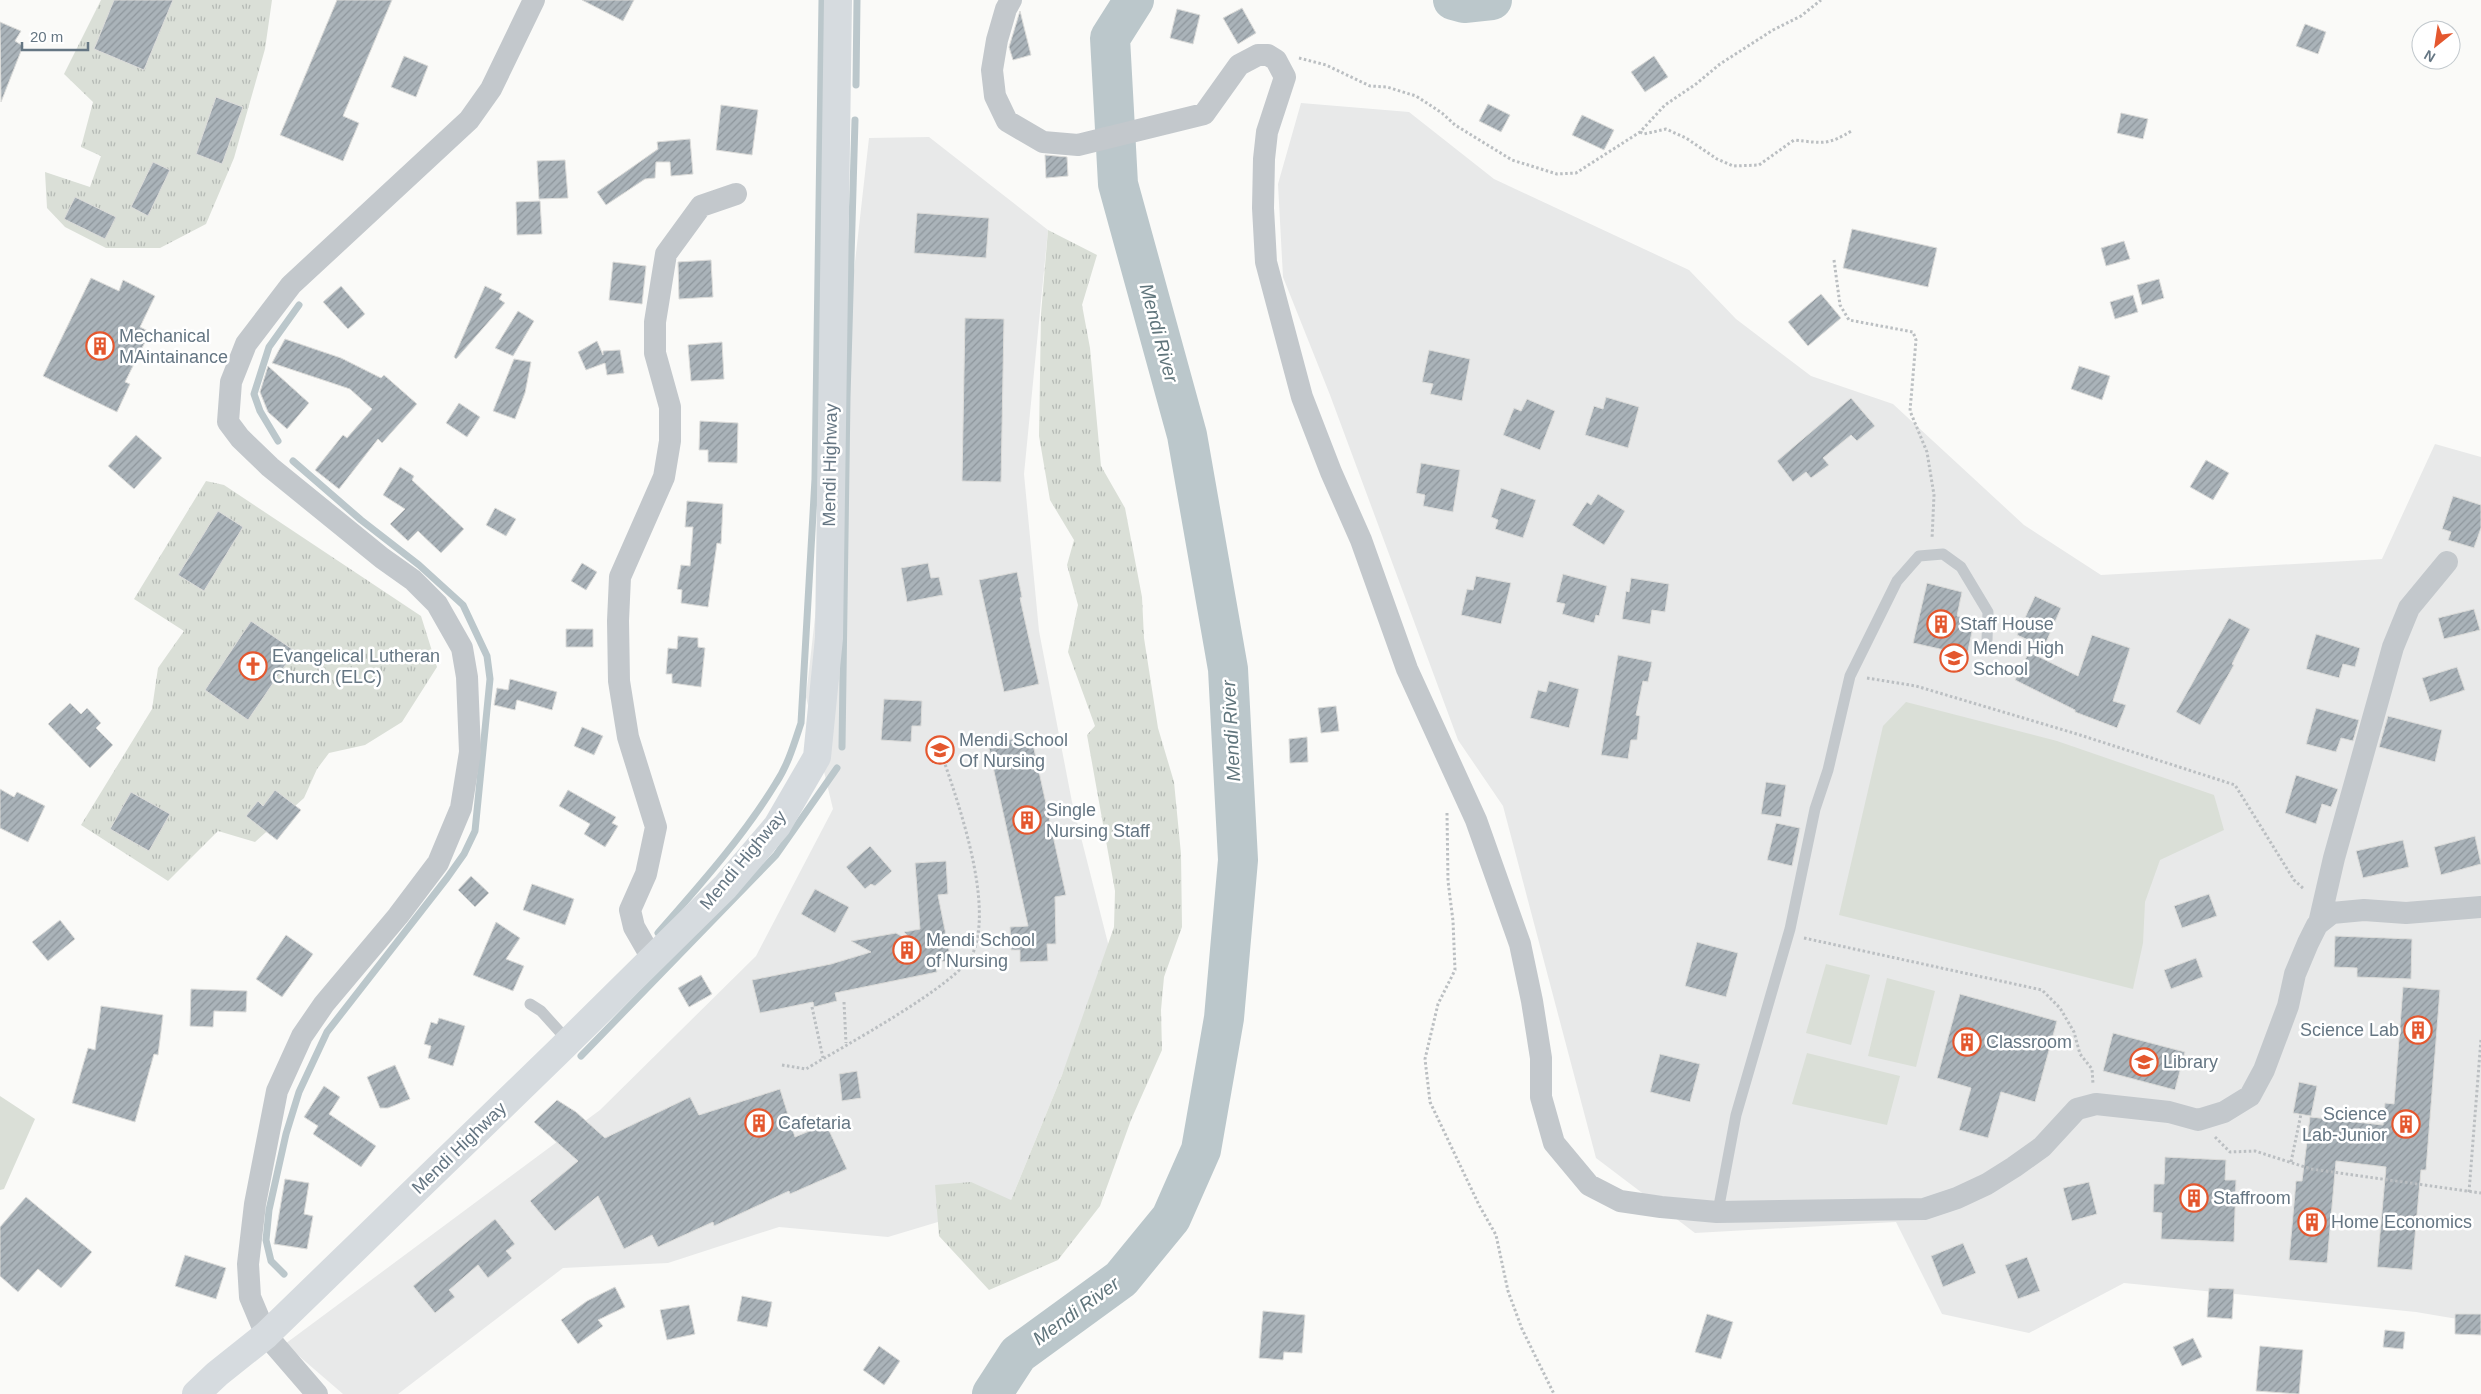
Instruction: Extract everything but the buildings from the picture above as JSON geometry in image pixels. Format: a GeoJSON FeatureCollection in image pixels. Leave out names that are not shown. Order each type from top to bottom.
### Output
{"type":"FeatureCollection","features":[{"type":"Feature","properties":{"kind":"main road","name":"Mendi Highway"},"geometry":{"type":"LineString","coordinates":[[196,1394],[217,1374],[266,1335],[569,1042],[725,887],[777,826],[817,757],[829,638],[838,0]]}},
{"type":"Feature","properties":{"kind":"street"},"geometry":{"type":"LineString","coordinates":[[317,1394],[266,1335],[250,1297],[248,1264],[255,1204],[276,1091],[302,1036],[319,1012],[398,916],[438,862],[461,808],[470,752],[467,677],[462,648],[437,604],[413,580],[382,558],[270,467],[240,438],[228,422],[231,382],[246,344],[291,285],[468,120],[491,89],[534,0]]}},
{"type":"Feature","properties":{"kind":"street"},"geometry":{"type":"LineString","coordinates":[[1011,0],[1006,9],[992,70],[995,96],[1007,122],[1042,142],[1078,146],[1204,114],[1230,77],[1246,61],[1258,55],[1268,55],[1276,60],[1285,77],[1267,132],[1264,159],[1263,208],[1266,262],[1302,397],[1331,472],[1361,540],[1407,669],[1476,820],[1520,944],[1541,1058],[1541,1098],[1554,1143],[1590,1185],[1620,1201],[1661,1207],[1718,1211],[1924,1209],[1957,1198],[1987,1184],[2042,1147],[2077,1109],[2096,1104],[2169,1112],[2198,1120],[2224,1112],[2250,1096],[2264,1070],[2288,1006],[2295,974],[2324,913],[2334,858],[2393,646],[2409,608],[2447,562]]}},
{"type":"Feature","properties":{"kind":"street"},"geometry":{"type":"LineString","coordinates":[[653,960],[634,927],[630,910],[646,874],[656,827],[628,738],[619,681],[618,621],[620,577],[645,526],[664,477],[670,440],[670,407],[655,346],[655,322],[666,254],[702,206],[736,194]]}},
{"type":"Feature","properties":{"kind":"street"},"geometry":{"type":"LineString","coordinates":[[2324,913],[2364,910],[2406,913],[2481,907]]}},
{"type":"Feature","properties":{"kind":"lane"},"geometry":{"type":"LineString","coordinates":[[1718,1211],[1736,1115],[1750,1060],[1788,936],[1815,809],[1828,770],[1850,676],[1897,581],[1920,556],[1943,554],[1961,567],[1988,612],[1987,640]]}},
{"type":"Feature","properties":{"kind":"lane"},"geometry":{"type":"LineString","coordinates":[[530,1004],[541,1011],[569,1042]]}},
{"type":"Feature","properties":{"kind":"path"},"geometry":{"type":"LineString","coordinates":[[1276,60],[1300,58],[1326,65],[1370,86],[1405,91],[1442,113],[1455,125],[1490,148],[1512,160],[1557,174],[1576,173],[1640,132],[1665,106],[1720,64],[1773,30],[1801,16],[1820,0]]}},
{"type":"Feature","properties":{"kind":"path"},"geometry":{"type":"LineString","coordinates":[[1640,132],[1644,134],[1666,130],[1686,138],[1717,159],[1733,166],[1759,165],[1794,140],[1833,142],[1853,130]]}},
{"type":"Feature","properties":{"kind":"path"},"geometry":{"type":"LineString","coordinates":[[1834,260],[1840,305],[1849,320],[1913,332],[1916,340],[1910,411],[1926,452],[1934,495],[1931,555]]}},
{"type":"Feature","properties":{"kind":"path"},"geometry":{"type":"LineString","coordinates":[[1850,676],[1916,686],[2077,734],[2235,785],[2294,880],[2324,913]]}},
{"type":"Feature","properties":{"kind":"path"},"geometry":{"type":"LineString","coordinates":[[782,1064],[806,1069],[939,987],[961,969],[972,954],[978,934],[977,886],[970,845],[945,764]]}},
{"type":"Feature","properties":{"kind":"path"},"geometry":{"type":"LineString","coordinates":[[1447,806],[1448,881],[1453,921],[1455,970],[1438,1004],[1424,1059],[1430,1102],[1479,1205],[1496,1235],[1511,1299],[1530,1346],[1554,1394]]}},
{"type":"Feature","properties":{"kind":"path"},"geometry":{"type":"LineString","coordinates":[[1788,936],[1812,938],[2042,990],[2060,1008],[2074,1032],[2080,1054],[2092,1070],[2096,1104]]}},
{"type":"Feature","properties":{"kind":"path"},"geometry":{"type":"LineString","coordinates":[[844,1002],[846,1044]]}},
{"type":"Feature","properties":{"kind":"path"},"geometry":{"type":"LineString","coordinates":[[812,1007],[823,1058]]}},
{"type":"Feature","properties":{"kind":"path"},"geometry":{"type":"LineString","coordinates":[[2469,1192],[2481,1039]]}},
{"type":"Feature","properties":{"kind":"path"},"geometry":{"type":"LineString","coordinates":[[2291,1162],[2301,1114]]}},
{"type":"Feature","properties":{"kind":"path"},"geometry":{"type":"LineString","coordinates":[[2230,1152],[2255,1150],[2311,1169],[2481,1193]]}},
{"type":"Feature","properties":{"kind":"shaded area","name":"Mendi High School"},"geometry":{"type":"Polygon","coordinates":[[[1301,103],[1409,112],[1494,179],[1689,270],[1736,319],[1811,376],[1893,404],[2024,525],[2101,575],[2382,559],[2435,444],[2481,457],[2481,1323],[2416,1312],[2124,1283],[2029,1333],[1942,1314],[1896,1222],[1695,1233],[1596,1158],[1503,806],[1458,740],[1330,395],[1283,277],[1278,184],[1301,103]]]}},
{"type":"Feature","properties":{"kind":"shaded area","name":"Mendi School Of Nursing"},"geometry":{"type":"Polygon","coordinates":[[[929,137],[1048,230],[1024,474],[1039,631],[1072,802],[1111,955],[1011,1200],[888,1237],[779,1227],[668,1263],[563,1268],[398,1394],[343,1394],[285,1344],[600,1110],[756,956],[833,809],[806,697],[869,138],[929,137]]]}},
{"type":"Feature","properties":{"kind":"green space"},"geometry":{"type":"Polygon","coordinates":[[[101,0],[272,0],[265,49],[234,158],[206,224],[160,248],[106,248],[65,227],[47,208],[45,172],[90,187],[101,156],[81,147],[93,102],[64,74],[101,0]]]}},
{"type":"Feature","properties":{"kind":"green space"},"geometry":{"type":"Polygon","coordinates":[[[1048,230],[1097,255],[1082,305],[1090,348],[1101,466],[1125,508],[1142,597],[1144,638],[1158,728],[1174,782],[1181,854],[1182,927],[1164,977],[1161,1010],[1162,1050],[1131,1120],[1100,1206],[1058,1260],[989,1290],[939,1236],[935,1185],[971,1182],[1011,1200],[1062,1075],[1114,927],[1115,891],[1087,735],[1095,726],[1068,652],[1078,605],[1067,565],[1074,540],[1050,500],[1039,436],[1041,314],[1048,230]]]}},
{"type":"Feature","properties":{"kind":"green space"},"geometry":{"type":"Polygon","coordinates":[[[206,481],[224,485],[421,616],[437,667],[402,722],[365,745],[329,753],[317,769],[304,798],[255,842],[218,831],[168,881],[81,825],[152,709],[158,668],[184,631],[134,599],[206,481]]]}},
{"type":"Feature","properties":{"kind":"green space"},"geometry":{"type":"Polygon","coordinates":[[[1906,702],[2057,741],[2214,795],[2224,830],[2160,860],[2145,902],[2143,943],[2133,989],[1839,915],[1883,726],[1906,702]]]}},
{"type":"Feature","properties":{"kind":"green space"},"geometry":{"type":"Polygon","coordinates":[[[1826,964],[1870,975],[1851,1045],[1806,1033],[1826,964]]]}},
{"type":"Feature","properties":{"kind":"green space"},"geometry":{"type":"Polygon","coordinates":[[[1887,978],[1935,991],[1916,1067],[1868,1056],[1887,978]]]}},
{"type":"Feature","properties":{"kind":"green space"},"geometry":{"type":"Polygon","coordinates":[[[1807,1053],[1900,1076],[1887,1125],[1792,1104],[1807,1053]]]}},
{"type":"Feature","properties":{"kind":"green space"},"geometry":{"type":"Polygon","coordinates":[[[0,1096],[35,1119],[4,1189],[0,1190],[0,1096]]]}},
{"type":"Feature","properties":{"kind":"waterway"},"geometry":{"type":"LineString","coordinates":[[658,933],[720,860],[763,803],[784,769],[801,723],[815,479],[822,0]]}},
{"type":"Feature","properties":{"kind":"waterway"},"geometry":{"type":"LineString","coordinates":[[856,85],[857,0]]}},
{"type":"Feature","properties":{"kind":"waterway","name":"Mendi River"},"geometry":{"type":"LineString","coordinates":[[992,1394],[1018,1354],[1121,1279],[1171,1218],[1201,1150],[1224,1018],[1238,860],[1228,669],[1187,435],[1118,184],[1110,38],[1134,0]]}},
{"type":"Feature","properties":{"kind":"waterway","name":"Mendi River"},"geometry":{"type":"LineString","coordinates":[[1453,0],[1464,3],[1492,0]]}},
{"type":"Feature","properties":{"kind":"waterway"},"geometry":{"type":"LineString","coordinates":[[842,747],[847,398],[855,120]]}},
{"type":"Feature","properties":{"kind":"waterway"},"geometry":{"type":"LineString","coordinates":[[278,441],[260,411],[254,394],[269,347],[299,305]]}},
{"type":"Feature","properties":{"kind":"waterway"},"geometry":{"type":"LineString","coordinates":[[284,1274],[271,1261],[266,1240],[269,1210],[286,1134],[299,1092],[327,1032],[447,878],[464,854],[475,831],[490,679],[487,656],[463,605],[419,565],[361,520],[293,461]]}},
{"type":"Feature","properties":{"kind":"waterway"},"geometry":{"type":"LineString","coordinates":[[581,1056],[776,855],[837,768]]}},
{"type":"Feature","properties":{"kind":"place","name":"Mechanical MAintainance"},"geometry":{"type":"Point","coordinates":[100,346]}},
{"type":"Feature","properties":{"kind":"place","name":"Staff House"},"geometry":{"type":"Point","coordinates":[1941,624]}},
{"type":"Feature","properties":{"kind":"place","name":"Mendi High School"},"geometry":{"type":"Point","coordinates":[1954,658]}},
{"type":"Feature","properties":{"kind":"place","name":"Evangelical Lutheran Church (ELC)"},"geometry":{"type":"Point","coordinates":[253,666]}},
{"type":"Feature","properties":{"kind":"place","name":"Mendi School Of Nursing"},"geometry":{"type":"Point","coordinates":[940,750]}},
{"type":"Feature","properties":{"kind":"place","name":"Single Nursing Staff"},"geometry":{"type":"Point","coordinates":[1027,820]}},
{"type":"Feature","properties":{"kind":"place","name":"Mendi School of Nursing"},"geometry":{"type":"Point","coordinates":[907,950]}},
{"type":"Feature","properties":{"kind":"place","name":"Science Lab"},"geometry":{"type":"Point","coordinates":[2418,1030]}},
{"type":"Feature","properties":{"kind":"place","name":"Classroom"},"geometry":{"type":"Point","coordinates":[1967,1042]}},
{"type":"Feature","properties":{"kind":"place","name":"Library"},"geometry":{"type":"Point","coordinates":[2144,1062]}},
{"type":"Feature","properties":{"kind":"place","name":"Cafetaria"},"geometry":{"type":"Point","coordinates":[759,1123]}},
{"type":"Feature","properties":{"kind":"place","name":"Science Lab-Junior"},"geometry":{"type":"Point","coordinates":[2406,1124]}},
{"type":"Feature","properties":{"kind":"place","name":"Staffroom"},"geometry":{"type":"Point","coordinates":[2194,1198]}},
{"type":"Feature","properties":{"kind":"place","name":"Home Economics"},"geometry":{"type":"Point","coordinates":[2312,1222]}}]}
